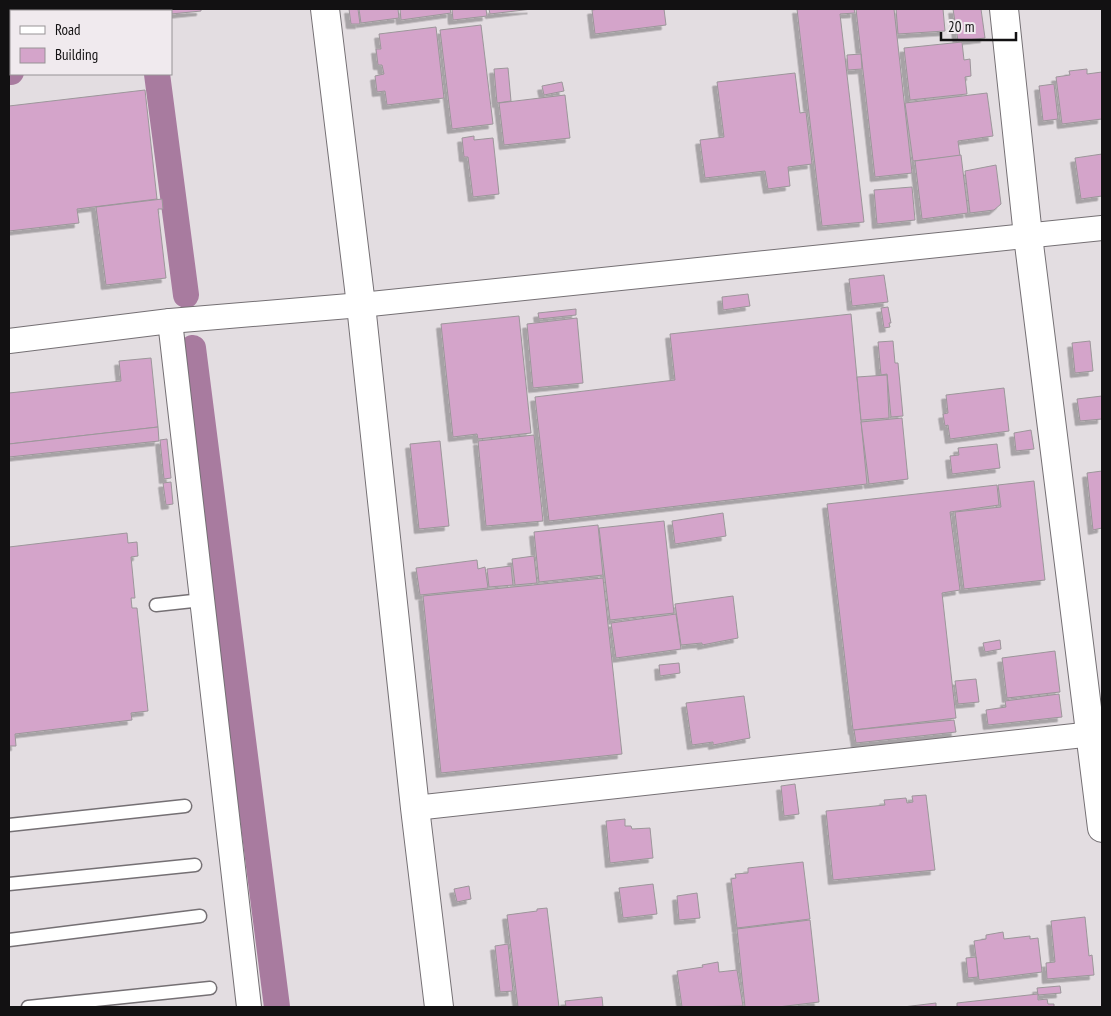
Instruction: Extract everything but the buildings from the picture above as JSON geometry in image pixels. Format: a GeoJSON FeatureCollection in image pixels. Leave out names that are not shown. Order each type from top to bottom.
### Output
{"type":"FeatureCollection","features":[{"type":"Feature","properties":{"kind":"street"},"geometry":{"type":"LineString","coordinates":[[325,9],[361,304],[415,808],[439,1007]]}},
{"type":"Feature","properties":{"kind":"street"},"geometry":{"type":"LineString","coordinates":[[1004,9],[1028,236],[1097,734],[1102,828]]}},
{"type":"Feature","properties":{"kind":"street"},"geometry":{"type":"LineString","coordinates":[[9,341],[170,321],[361,304],[1102,228]]}},
{"type":"Feature","properties":{"kind":"street"},"geometry":{"type":"LineString","coordinates":[[170,321],[249,1007]]}},
{"type":"Feature","properties":{"kind":"street"},"geometry":{"type":"LineString","coordinates":[[415,808],[1097,734]]}},
{"type":"Feature","properties":{"kind":"lane"},"geometry":{"type":"LineString","coordinates":[[156,605],[202,600]]}},
{"type":"Feature","properties":{"kind":"lane"},"geometry":{"type":"LineString","coordinates":[[9,825],[185,806]]}},
{"type":"Feature","properties":{"kind":"lane"},"geometry":{"type":"LineString","coordinates":[[9,884],[195,865]]}},
{"type":"Feature","properties":{"kind":"lane"},"geometry":{"type":"LineString","coordinates":[[9,940],[200,916]]}},
{"type":"Feature","properties":{"kind":"lane"},"geometry":{"type":"LineString","coordinates":[[28,1007],[210,988]]}},
{"type":"Feature","properties":{"kind":"waterway"},"geometry":{"type":"LineString","coordinates":[[157,75],[186,295]]}},
{"type":"Feature","properties":{"kind":"waterway"},"geometry":{"type":"LineString","coordinates":[[193,348],[277,1007]]}}]}
